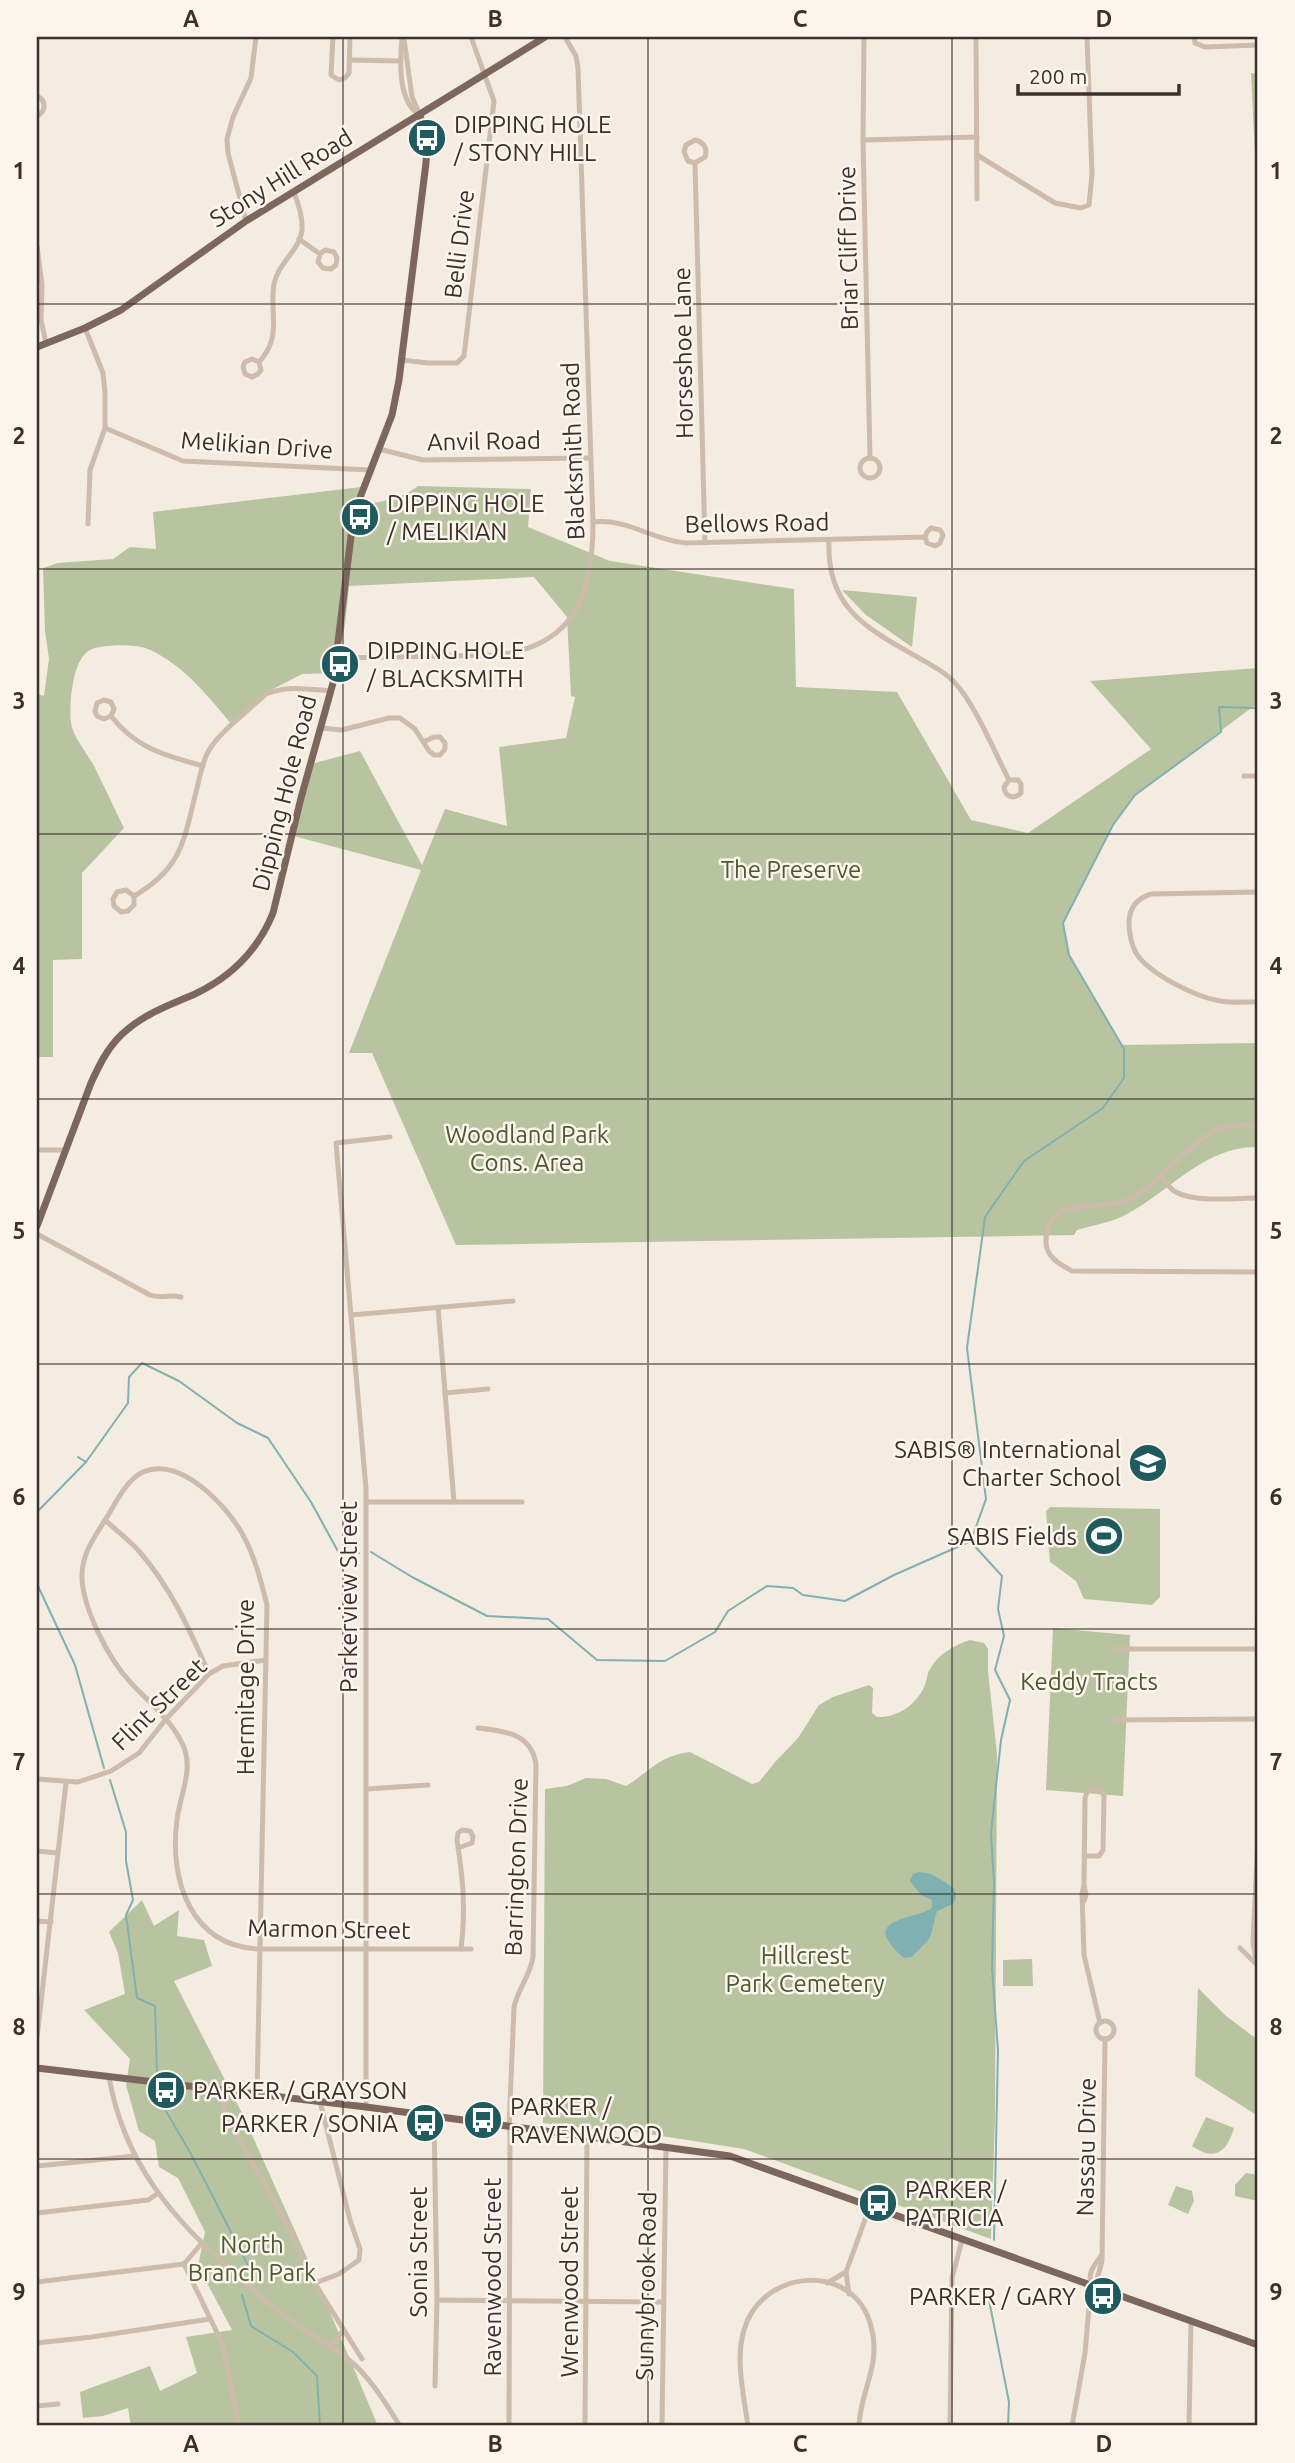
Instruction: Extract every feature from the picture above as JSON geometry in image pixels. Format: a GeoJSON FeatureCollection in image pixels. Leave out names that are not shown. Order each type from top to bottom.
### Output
{"type":"FeatureCollection","features":[{"type":"Feature","properties":{"kind":"main road","name":"Stony Hill Road"},"geometry":{"type":"LineString","coordinates":[[37,347],[121,310],[246,221],[545,37]]}},
{"type":"Feature","properties":{"kind":"main road","name":"Dipping Hole Road"},"geometry":{"type":"LineString","coordinates":[[37,1226],[97,1069],[115,1042],[145,1017],[199,992],[241,963],[266,930],[273,914],[337,658],[349,542],[361,495],[392,415],[402,360],[426,163],[426,141],[419,115]]}},
{"type":"Feature","properties":{"kind":"main road"},"geometry":{"type":"LineString","coordinates":[[37,2068],[730,2156],[1258,2345]]}},
{"type":"Feature","properties":{"kind":"street"},"geometry":{"type":"LineString","coordinates":[[246,221],[228,153],[227,139],[233,117],[251,78],[256,37]]}},
{"type":"Feature","properties":{"kind":"street"},"geometry":{"type":"LineString","coordinates":[[333,37],[331,75],[334,78],[345,78],[349,73],[350,37]]}},
{"type":"Feature","properties":{"kind":"street"},"geometry":{"type":"LineString","coordinates":[[403,37],[401,61],[407,102],[419,115]]}},
{"type":"Feature","properties":{"kind":"street"},"geometry":{"type":"LineString","coordinates":[[403,37],[412,97],[419,115]]}},
{"type":"Feature","properties":{"kind":"street"},"geometry":{"type":"LineString","coordinates":[[471,37],[485,72]]}},
{"type":"Feature","properties":{"kind":"street","name":"Blacksmith Road"},"geometry":{"type":"LineString","coordinates":[[337,658],[516,653],[543,642],[566,623],[584,597],[593,555],[593,522],[580,91],[576,56],[565,37]]}},
{"type":"Feature","properties":{"kind":"street","name":"Briar Cliff Drive"},"geometry":{"type":"LineString","coordinates":[[864,37],[863,140],[870,458]]}},
{"type":"Feature","properties":{"kind":"street"},"geometry":{"type":"LineString","coordinates":[[976,37],[977,199]]}},
{"type":"Feature","properties":{"kind":"street"},"geometry":{"type":"LineString","coordinates":[[977,155],[1055,203],[1081,208],[1089,204],[1092,174],[1087,37]]}},
{"type":"Feature","properties":{"kind":"street"},"geometry":{"type":"LineString","coordinates":[[1195,40],[1205,47],[1258,45]]}},
{"type":"Feature","properties":{"kind":"street"},"geometry":{"type":"LineString","coordinates":[[350,60],[401,61]]}},
{"type":"Feature","properties":{"kind":"street","name":"Belli Drive"},"geometry":{"type":"LineString","coordinates":[[402,360],[449,364],[457,363],[464,356],[494,102],[485,72]]}},
{"type":"Feature","properties":{"kind":"street"},"geometry":{"type":"LineString","coordinates":[[37,96],[45,105],[43,112],[37,116]]}},
{"type":"Feature","properties":{"kind":"street"},"geometry":{"type":"LineString","coordinates":[[863,140],[977,137]]}},
{"type":"Feature","properties":{"kind":"street","name":"Horseshoe Lane"},"geometry":{"type":"LineString","coordinates":[[695,140],[702,143],[706,149],[705,157],[695,163],[688,161],[684,152],[688,142],[695,140]]}},
{"type":"Feature","properties":{"kind":"street","name":"Horseshoe Lane"},"geometry":{"type":"LineString","coordinates":[[695,163],[705,543]]}},
{"type":"Feature","properties":{"kind":"street"},"geometry":{"type":"LineString","coordinates":[[258,362],[269,349],[274,335],[275,281],[299,240],[302,219],[294,192]]}},
{"type":"Feature","properties":{"kind":"street"},"geometry":{"type":"LineString","coordinates":[[299,240],[320,254]]}},
{"type":"Feature","properties":{"kind":"street"},"geometry":{"type":"LineString","coordinates":[[37,246],[42,285],[41,320],[46,343]]}},
{"type":"Feature","properties":{"kind":"street"},"geometry":{"type":"LineString","coordinates":[[85,328],[105,382],[105,428],[90,470],[88,524]]}},
{"type":"Feature","properties":{"kind":"street","name":"Melikian Drive"},"geometry":{"type":"LineString","coordinates":[[105,428],[183,461],[370,470]]}},
{"type":"Feature","properties":{"kind":"street","name":"Anvil Road"},"geometry":{"type":"LineString","coordinates":[[379,449],[423,460],[591,458]]}},
{"type":"Feature","properties":{"kind":"street","name":"Bellows Road"},"geometry":{"type":"LineString","coordinates":[[593,522],[621,523],[674,541],[705,543],[925,537]]}},
{"type":"Feature","properties":{"kind":"street"},"geometry":{"type":"LineString","coordinates":[[829,540],[831,574],[835,589],[846,607],[873,631],[954,681],[967,700],[1009,780]]}},
{"type":"Feature","properties":{"kind":"street"},"geometry":{"type":"LineString","coordinates":[[134,895],[160,878],[177,857],[207,754],[218,740],[266,694],[286,688],[330,691]]}},
{"type":"Feature","properties":{"kind":"street"},"geometry":{"type":"LineString","coordinates":[[111,716],[125,733],[149,749],[203,766]]}},
{"type":"Feature","properties":{"kind":"street"},"geometry":{"type":"LineString","coordinates":[[321,727],[342,730],[389,718],[400,718],[409,723],[423,742]]}},
{"type":"Feature","properties":{"kind":"street"},"geometry":{"type":"LineString","coordinates":[[1244,776],[1258,776]]}},
{"type":"Feature","properties":{"kind":"street"},"geometry":{"type":"LineString","coordinates":[[118,891],[128,891],[134,895],[134,905],[128,911],[121,912],[114,906],[113,899],[118,891]]}},
{"type":"Feature","properties":{"kind":"street"},"geometry":{"type":"LineString","coordinates":[[1258,892],[1151,894],[1141,897],[1132,907],[1129,921],[1135,952],[1148,966],[1173,982],[1203,997],[1220,1001],[1258,1002]]}},
{"type":"Feature","properties":{"kind":"street"},"geometry":{"type":"LineString","coordinates":[[1258,1125],[1222,1128],[1185,1153],[1139,1194],[1122,1203],[1078,1206],[1057,1214],[1046,1232],[1045,1244],[1058,1263],[1072,1271],[1258,1272]]}},
{"type":"Feature","properties":{"kind":"street","name":"Parkerview Street"},"geometry":{"type":"LineString","coordinates":[[366,2108],[365,1462],[336,1143],[390,1137]]}},
{"type":"Feature","properties":{"kind":"street"},"geometry":{"type":"LineString","coordinates":[[37,1150],[66,1150]]}},
{"type":"Feature","properties":{"kind":"street"},"geometry":{"type":"LineString","coordinates":[[1161,1176],[1174,1192],[1182,1195],[1258,1198]]}},
{"type":"Feature","properties":{"kind":"street"},"geometry":{"type":"LineString","coordinates":[[37,1234],[150,1295],[181,1297]]}},
{"type":"Feature","properties":{"kind":"street"},"geometry":{"type":"LineString","coordinates":[[351,1315],[513,1301]]}},
{"type":"Feature","properties":{"kind":"street"},"geometry":{"type":"LineString","coordinates":[[438,1307],[454,1502]]}},
{"type":"Feature","properties":{"kind":"street"},"geometry":{"type":"LineString","coordinates":[[445,1393],[488,1389]]}},
{"type":"Feature","properties":{"kind":"street","name":"Hermitage Drive"},"geometry":{"type":"LineString","coordinates":[[166,1718],[128,1681],[103,1639],[84,1595],[82,1573],[85,1553],[91,1539],[121,1493],[142,1473],[155,1469],[186,1476],[220,1504],[237,1527],[258,1569],[267,1605],[257,2094]]}},
{"type":"Feature","properties":{"kind":"street"},"geometry":{"type":"LineString","coordinates":[[366,1502],[522,1502]]}},
{"type":"Feature","properties":{"kind":"street"},"geometry":{"type":"LineString","coordinates":[[105,1520],[136,1548],[162,1579],[192,1633],[209,1674]]}},
{"type":"Feature","properties":{"kind":"street"},"geometry":{"type":"LineString","coordinates":[[1257,1624],[1258,1638]]}},
{"type":"Feature","properties":{"kind":"street"},"geometry":{"type":"LineString","coordinates":[[1115,1649],[1258,1649]]}},
{"type":"Feature","properties":{"kind":"street","name":"Flint Street"},"geometry":{"type":"LineString","coordinates":[[37,1779],[66,1783],[100,1776],[139,1753],[166,1718],[209,1674],[223,1666],[266,1660]]}},
{"type":"Feature","properties":{"kind":"street","name":"Marmon Street"},"geometry":{"type":"LineString","coordinates":[[166,1718],[182,1742],[188,1764],[177,1816],[174,1847],[176,1863],[185,1897],[193,1914],[216,1937],[232,1945],[258,1949],[471,1949]]}},
{"type":"Feature","properties":{"kind":"street"},"geometry":{"type":"LineString","coordinates":[[1114,1720],[1258,1719]]}},
{"type":"Feature","properties":{"kind":"street","name":"Barrington Drive"},"geometry":{"type":"LineString","coordinates":[[478,1728],[504,1730],[519,1736],[532,1749],[536,1764],[533,1957],[529,1974],[514,2007],[510,2128]]}},
{"type":"Feature","properties":{"kind":"street"},"geometry":{"type":"LineString","coordinates":[[37,2037],[39,1994],[51,1922],[66,1783]]}},
{"type":"Feature","properties":{"kind":"street"},"geometry":{"type":"LineString","coordinates":[[366,1789],[428,1785]]}},
{"type":"Feature","properties":{"kind":"street","name":"Nassau Drive"},"geometry":{"type":"LineString","coordinates":[[1084,1856],[1099,1856],[1103,1850],[1104,1796],[1095,1788],[1087,1792],[1085,1798],[1084,1856],[1084,1885],[1086,1895],[1084,1955],[1100,2023],[1097,2034],[1105,2039]]}},
{"type":"Feature","properties":{"kind":"street"},"geometry":{"type":"LineString","coordinates":[[1257,1965],[1254,1941],[1258,1838]]}},
{"type":"Feature","properties":{"kind":"street"},"geometry":{"type":"LineString","coordinates":[[458,1848],[465,1899],[461,1949]]}},
{"type":"Feature","properties":{"kind":"street"},"geometry":{"type":"LineString","coordinates":[[37,1851],[58,1853]]}},
{"type":"Feature","properties":{"kind":"street"},"geometry":{"type":"LineString","coordinates":[[37,1921],[51,1922]]}},
{"type":"Feature","properties":{"kind":"street"},"geometry":{"type":"LineString","coordinates":[[1240,1948],[1257,1965]]}},
{"type":"Feature","properties":{"kind":"street","name":"Nassau Drive"},"geometry":{"type":"LineString","coordinates":[[1100,2023],[1107,2022],[1113,2026],[1112,2036],[1105,2039]]}},
{"type":"Feature","properties":{"kind":"street","name":"Nassau Drive"},"geometry":{"type":"LineString","coordinates":[[1072,2426],[1085,2353],[1091,2285],[1089,2276],[1102,2255],[1105,2039]]}},
{"type":"Feature","properties":{"kind":"street"},"geometry":{"type":"LineString","coordinates":[[108,2077],[121,2127],[158,2194],[201,2244],[262,2299],[349,2360],[368,2379],[400,2426]]}},
{"type":"Feature","properties":{"kind":"street"},"geometry":{"type":"LineString","coordinates":[[221,2091],[224,2109],[315,2283],[362,2359]]}},
{"type":"Feature","properties":{"kind":"street"},"geometry":{"type":"LineString","coordinates":[[315,2283],[349,2268],[359,2260],[360,2249],[349,2220],[320,2102]]}},
{"type":"Feature","properties":{"kind":"street","name":"Sonia Street"},"geometry":{"type":"LineString","coordinates":[[434,2118],[437,2300],[435,2386]]}},
{"type":"Feature","properties":{"kind":"street","name":"Ravenwood Street"},"geometry":{"type":"LineString","coordinates":[[509,2426],[510,2128]]}},
{"type":"Feature","properties":{"kind":"street","name":"Wrenwood Street"},"geometry":{"type":"LineString","coordinates":[[585,2426],[587,2137]]}},
{"type":"Feature","properties":{"kind":"street","name":"Sunnybrook Road"},"geometry":{"type":"LineString","coordinates":[[662,2426],[666,2147]]}},
{"type":"Feature","properties":{"kind":"street"},"geometry":{"type":"LineString","coordinates":[[37,2166],[135,2156]]}},
{"type":"Feature","properties":{"kind":"street"},"geometry":{"type":"LineString","coordinates":[[37,2213],[148,2200],[158,2194]]}},
{"type":"Feature","properties":{"kind":"street"},"geometry":{"type":"LineString","coordinates":[[849,2294],[846,2272],[870,2206]]}},
{"type":"Feature","properties":{"kind":"street"},"geometry":{"type":"LineString","coordinates":[[950,2426],[952,2278],[962,2239]]}},
{"type":"Feature","properties":{"kind":"street"},"geometry":{"type":"LineString","coordinates":[[37,2282],[184,2264],[201,2244]]}},
{"type":"Feature","properties":{"kind":"street"},"geometry":{"type":"LineString","coordinates":[[184,2264],[223,2345],[239,2426]]}},
{"type":"Feature","properties":{"kind":"street"},"geometry":{"type":"LineString","coordinates":[[827,2283],[846,2272]]}},
{"type":"Feature","properties":{"kind":"street"},"geometry":{"type":"LineString","coordinates":[[748,2426],[743,2332],[752,2312],[767,2294],[787,2283],[805,2280],[827,2283],[849,2294],[866,2313],[872,2327],[872,2373],[859,2426]]}},
{"type":"Feature","properties":{"kind":"street"},"geometry":{"type":"LineString","coordinates":[[437,2300],[663,2302]]}},
{"type":"Feature","properties":{"kind":"street"},"geometry":{"type":"LineString","coordinates":[[37,2343],[210,2319]]}},
{"type":"Feature","properties":{"kind":"street"},"geometry":{"type":"LineString","coordinates":[[1189,2426],[1191,2320]]}},
{"type":"Feature","properties":{"kind":"street"},"geometry":{"type":"LineString","coordinates":[[330,2346],[343,2331]]}},
{"type":"Feature","properties":{"kind":"street"},"geometry":{"type":"LineString","coordinates":[[37,2406],[58,2404]]}},
{"type":"Feature","properties":{"kind":"green space"},"geometry":{"type":"Polygon","coordinates":[[[1251,73],[1258,74],[1258,217],[1251,73]]]}},
{"type":"Feature","properties":{"kind":"green space"},"geometry":{"type":"Polygon","coordinates":[[[418,486],[531,489],[528,527],[610,561],[794,589],[796,687],[897,692],[971,820],[1028,833],[1151,749],[1090,681],[1258,668],[1258,703],[1135,795],[1113,825],[1063,923],[1069,955],[1122,1045],[1258,1043],[1258,1147],[1222,1153],[1190,1171],[1129,1213],[1077,1230],[1074,1235],[456,1245],[372,1053],[349,1053],[421,870],[290,835],[311,764],[360,751],[422,865],[445,809],[507,826],[499,747],[566,738],[575,697],[571,696],[567,617],[534,577],[349,586],[345,625],[335,673],[302,674],[273,689],[232,725],[186,674],[154,652],[124,645],[98,647],[87,652],[75,675],[71,696],[71,723],[74,734],[94,766],[124,828],[82,873],[82,959],[53,960],[53,1057],[37,1057],[37,694],[44,696],[49,659],[45,631],[43,568],[58,563],[113,559],[130,547],[156,549],[153,512],[361,487],[359,505],[397,497],[418,486]]]}},
{"type":"Feature","properties":{"kind":"green space"},"geometry":{"type":"Polygon","coordinates":[[[842,590],[917,597],[912,647],[866,615],[842,590]]]}},
{"type":"Feature","properties":{"kind":"green space","name":"SABIS Fields"},"geometry":{"type":"Polygon","coordinates":[[[1050,1507],[1160,1509],[1160,1597],[1152,1605],[1084,1599],[1076,1581],[1050,1562],[1046,1511],[1050,1507]]]}},
{"type":"Feature","properties":{"kind":"green space","name":"Keddy Tracts"},"geometry":{"type":"Polygon","coordinates":[[[1053,1628],[1130,1635],[1123,1796],[1046,1790],[1053,1628]]]}},
{"type":"Feature","properties":{"kind":"green space","name":"Hillcrest Park Cemetery"},"geometry":{"type":"Polygon","coordinates":[[[970,1640],[984,1643],[988,1649],[997,1754],[995,2116],[991,2239],[744,2149],[617,2129],[616,2132],[543,2123],[545,1789],[567,1786],[586,1778],[606,1779],[626,1786],[662,1761],[690,1752],[752,1784],[759,1782],[798,1738],[819,1705],[833,1697],[869,1685],[873,1688],[872,1713],[877,1717],[885,1717],[899,1712],[912,1704],[922,1692],[929,1671],[938,1659],[953,1647],[970,1640]]]}},
{"type":"Feature","properties":{"kind":"green space","name":"North Branch Park"},"geometry":{"type":"Polygon","coordinates":[[[142,1900],[154,1926],[179,1910],[177,1936],[204,1940],[212,1966],[174,1981],[243,2115],[378,2426],[131,2426],[128,2408],[103,2416],[83,2418],[80,2392],[150,2366],[160,2391],[197,2373],[186,2337],[232,2330],[198,2266],[205,2232],[178,2178],[159,2167],[155,2141],[139,2131],[126,2085],[130,2059],[84,2010],[125,1994],[118,1953],[109,1932],[142,1900]]]}},
{"type":"Feature","properties":{"kind":"green space"},"geometry":{"type":"Polygon","coordinates":[[[1032,1959],[1033,1986],[1003,1986],[1003,1960],[1032,1959]]]}},
{"type":"Feature","properties":{"kind":"green space"},"geometry":{"type":"Polygon","coordinates":[[[1198,1988],[1226,2016],[1258,2040],[1258,2116],[1195,2076],[1198,1988]]]}},
{"type":"Feature","properties":{"kind":"green space"},"geometry":{"type":"Polygon","coordinates":[[[1206,2117],[1234,2128],[1228,2143],[1214,2154],[1192,2146],[1206,2117]]]}},
{"type":"Feature","properties":{"kind":"green space"},"geometry":{"type":"Polygon","coordinates":[[[1246,2173],[1258,2175],[1258,2201],[1235,2196],[1235,2185],[1246,2173]]]}},
{"type":"Feature","properties":{"kind":"green space"},"geometry":{"type":"Polygon","coordinates":[[[1176,2186],[1192,2191],[1194,2201],[1188,2214],[1168,2205],[1176,2186]]]}},
{"type":"Feature","properties":{"kind":"water"},"geometry":{"type":"Polygon","coordinates":[[[919,1872],[933,1875],[954,1888],[956,1898],[953,1904],[937,1911],[930,1938],[912,1957],[904,1958],[891,1945],[886,1935],[887,1928],[893,1922],[932,1908],[932,1900],[921,1895],[910,1881],[913,1874],[919,1872]]]}},
{"type":"Feature","properties":{"kind":"waterway"},"geometry":{"type":"LineString","coordinates":[[371,1552],[487,1616],[548,1619],[597,1660],[665,1661],[715,1632],[728,1611],[767,1586],[793,1588],[803,1595],[845,1601],[894,1575],[971,1541],[986,1499],[967,1348],[985,1217],[1024,1161],[1103,1108],[1124,1078],[1124,1049],[1069,955],[1063,923],[1113,825],[1135,795],[1221,732],[1219,707],[1255,708],[1258,705]]}},
{"type":"Feature","properties":{"kind":"waterway"},"geometry":{"type":"LineString","coordinates":[[37,1512],[86,1462],[128,1403],[129,1377],[142,1363],[179,1381],[237,1423],[268,1438],[311,1502],[340,1555],[359,1553]]}},
{"type":"Feature","properties":{"kind":"waterway"},"geometry":{"type":"LineString","coordinates":[[78,1457],[86,1462]]}},
{"type":"Feature","properties":{"kind":"waterway"},"geometry":{"type":"LineString","coordinates":[[971,1542],[1002,1576],[998,1609],[1004,1636],[995,1670],[1010,1700],[1001,1740],[991,1833],[994,1882],[992,1968],[998,2050],[994,2240]]}},
{"type":"Feature","properties":{"kind":"waterway"},"geometry":{"type":"LineString","coordinates":[[37,1584],[75,1665],[104,1768]]}},
{"type":"Feature","properties":{"kind":"waterway"},"geometry":{"type":"LineString","coordinates":[[110,1780],[126,1832],[126,1861],[133,1900],[126,1915],[137,1998],[155,2006],[157,2073]]}},
{"type":"Feature","properties":{"kind":"waterway"},"geometry":{"type":"LineString","coordinates":[[156,2094],[191,2154],[254,2277]]}},
{"type":"Feature","properties":{"kind":"waterway"},"geometry":{"type":"LineString","coordinates":[[242,2295],[251,2326],[293,2352],[317,2376],[320,2426]]}},
{"type":"Feature","properties":{"kind":"waterway"},"geometry":{"type":"LineString","coordinates":[[989,2300],[1009,2402],[1008,2426]]}},
{"type":"Feature","properties":{"kind":"place","name":"DIPPING HOLE / STONY HILL"},"geometry":{"type":"Point","coordinates":[427,138]}},
{"type":"Feature","properties":{"kind":"place","name":"DIPPING HOLE / MELIKIAN"},"geometry":{"type":"Point","coordinates":[360,517]}},
{"type":"Feature","properties":{"kind":"place","name":"DIPPING HOLE / BLACKSMITH"},"geometry":{"type":"Point","coordinates":[340,664]}},
{"type":"Feature","properties":{"kind":"place","name":"SABIS® International Charter School"},"geometry":{"type":"Point","coordinates":[1148,1463]}},
{"type":"Feature","properties":{"kind":"place","name":"SABIS Fields"},"geometry":{"type":"Point","coordinates":[1104,1536]}},
{"type":"Feature","properties":{"kind":"place","name":"PARKER / GRAYSON"},"geometry":{"type":"Point","coordinates":[166,2090]}},
{"type":"Feature","properties":{"kind":"place","name":"PARKER / RAVENWOOD"},"geometry":{"type":"Point","coordinates":[483,2120]}},
{"type":"Feature","properties":{"kind":"place","name":"PARKER / SONIA"},"geometry":{"type":"Point","coordinates":[425,2123]}},
{"type":"Feature","properties":{"kind":"place","name":"PARKER / PATRICIA"},"geometry":{"type":"Point","coordinates":[878,2203]}},
{"type":"Feature","properties":{"kind":"place","name":"PARKER / GARY"},"geometry":{"type":"Point","coordinates":[1103,2296]}},
{"type":"Feature","properties":{"kind":"park label","name":"The Preserve"},"geometry":{"type":"Point","coordinates":[791,869]}},
{"type":"Feature","properties":{"kind":"park label","name":"Woodland Park Cons. Area"},"geometry":{"type":"Point","coordinates":[527,1148]}}]}
